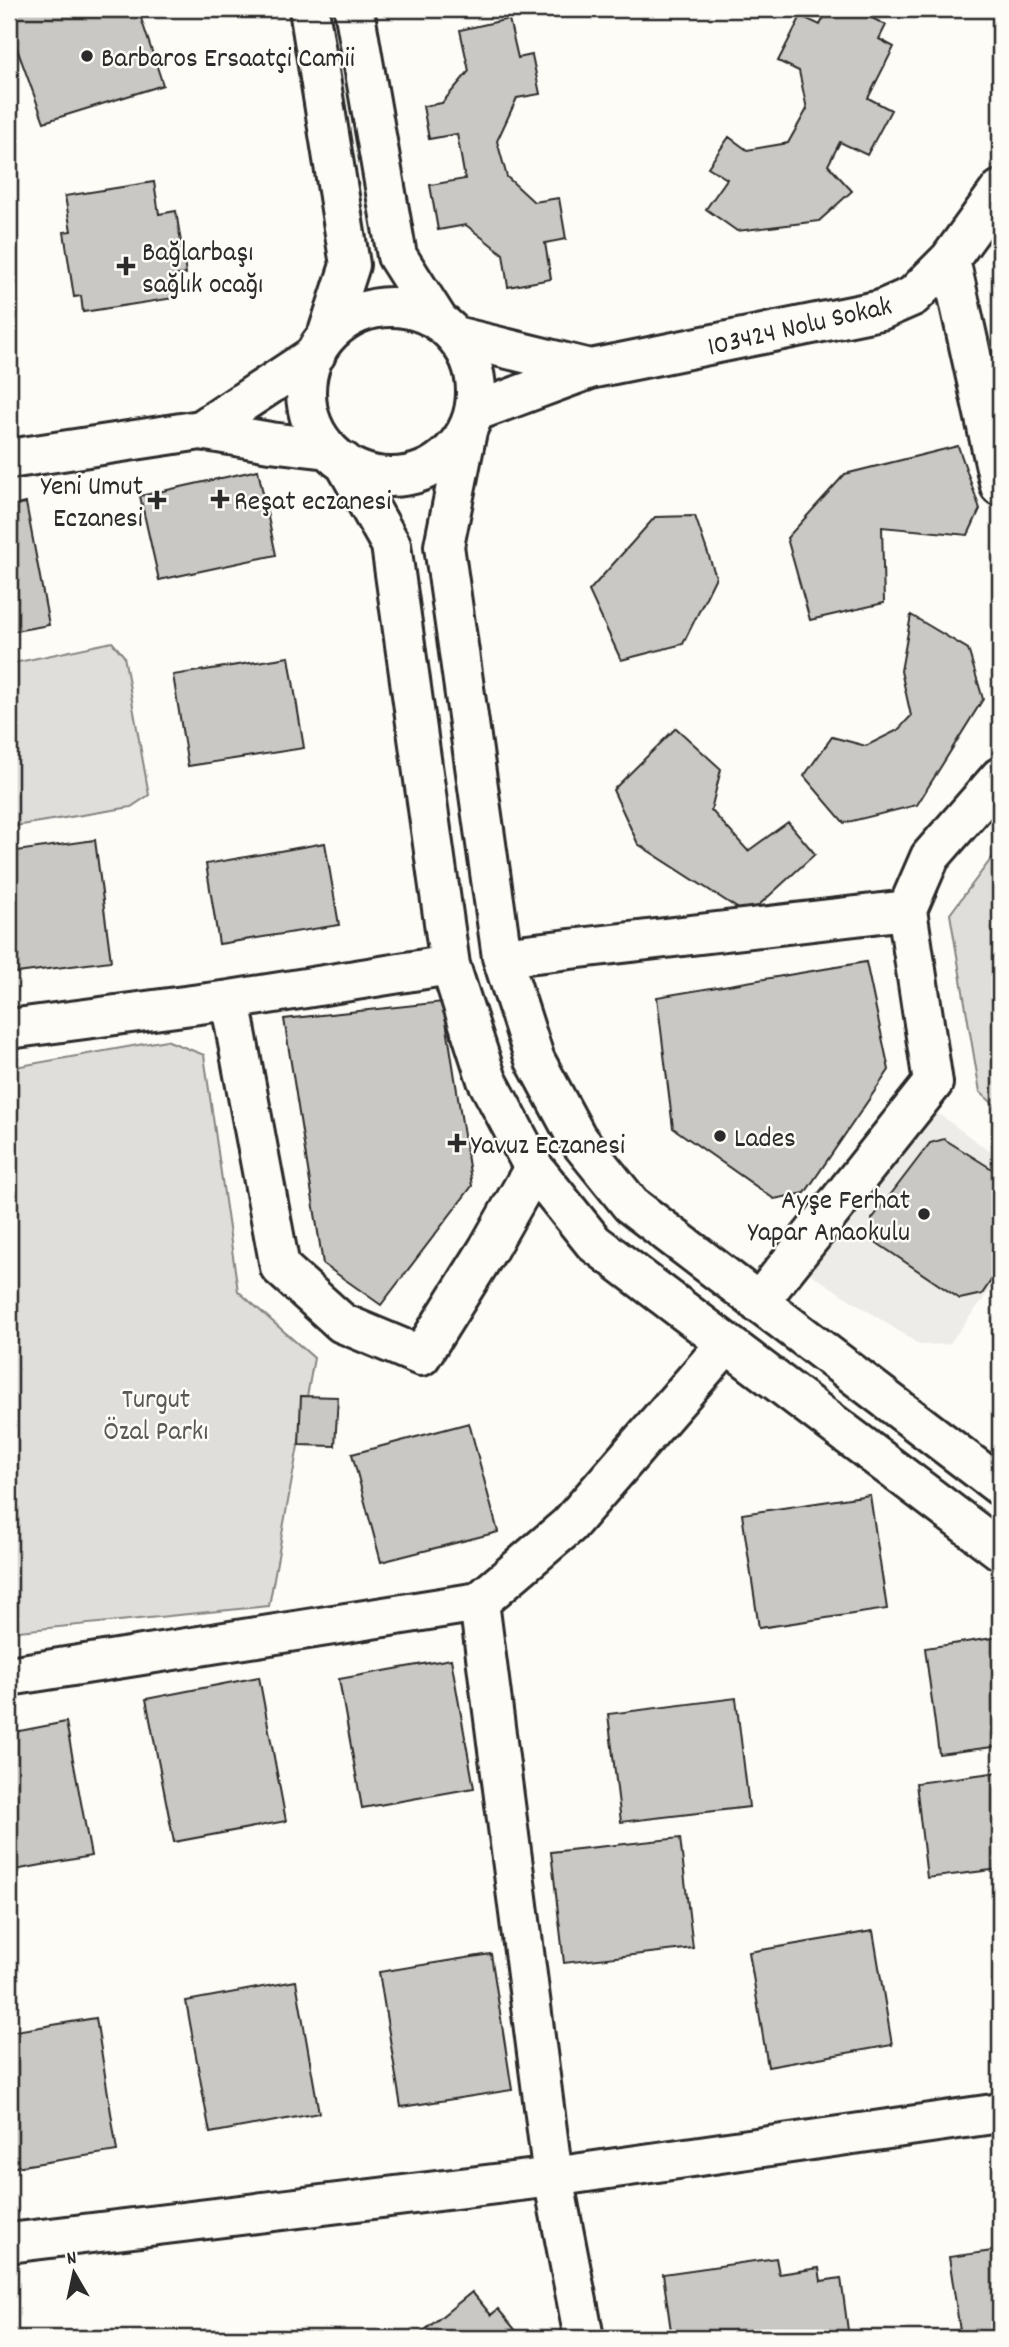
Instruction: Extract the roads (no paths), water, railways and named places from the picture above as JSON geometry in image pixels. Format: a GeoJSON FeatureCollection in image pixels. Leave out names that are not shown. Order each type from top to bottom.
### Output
{"type":"FeatureCollection","features":[{"type":"Feature","properties":{"kind":"street"},"geometry":{"type":"LineString","coordinates":[[309,9],[350,265],[308,373],[306,393],[309,413],[316,432],[336,456],[391,545],[450,965],[487,1080],[534,1168],[594,1242],[1000,1550]]}},
{"type":"Feature","properties":{"kind":"street"},"geometry":{"type":"LineString","coordinates":[[354,9],[397,256],[466,352],[474,371],[477,391],[444,547],[502,957],[536,1060],[578,1138],[631,1205],[1000,1486]]}},
{"type":"Feature","properties":{"kind":"street","name":"103424 Nolu Sokak"},"geometry":{"type":"LineString","coordinates":[[470,421],[590,369],[881,310],[913,296],[950,260],[1000,190]]}},
{"type":"Feature","properties":{"kind":"street"},"geometry":{"type":"LineString","coordinates":[[950,260],[1000,486]]}},
{"type":"Feature","properties":{"kind":"street"},"geometry":{"type":"LineString","coordinates":[[201,430],[321,345],[342,323],[360,313],[380,308],[401,308],[421,313],[447,329]]}},
{"type":"Feature","properties":{"kind":"street","name":"103424 Nolu Sokak"},"geometry":{"type":"LineString","coordinates":[[447,329],[590,369]]}},
{"type":"Feature","properties":{"kind":"street"},"geometry":{"type":"LineString","coordinates":[[9,459],[201,430],[336,456],[362,472],[382,477],[402,476],[422,471],[440,461],[456,448],[470,421]]}},
{"type":"Feature","properties":{"kind":"street"},"geometry":{"type":"LineString","coordinates":[[758,1303],[933,1083],[907,910],[930,857],[1000,777]]}},
{"type":"Feature","properties":{"kind":"street"},"geometry":{"type":"LineString","coordinates":[[502,957],[907,910]]}},
{"type":"Feature","properties":{"kind":"street"},"geometry":{"type":"LineString","coordinates":[[9,1029],[230,1000],[450,965]]}},
{"type":"Feature","properties":{"kind":"street"},"geometry":{"type":"LineString","coordinates":[[230,1000],[280,1267],[342,1323],[421,1356],[488,1250],[534,1168]]}},
{"type":"Feature","properties":{"kind":"street"},"geometry":{"type":"LineString","coordinates":[[9,1676],[479,1602],[569,1525],[726,1344]]}},
{"type":"Feature","properties":{"kind":"street"},"geometry":{"type":"LineString","coordinates":[[479,1602],[553,2177],[584,2338]]}},
{"type":"Feature","properties":{"kind":"street"},"geometry":{"type":"LineString","coordinates":[[9,2243],[553,2177],[1000,2113]]}},
{"type":"Feature","properties":{"kind":"place","name":"Barbaros Ersaatçi Camii"},"geometry":{"type":"Point","coordinates":[87,56]}},
{"type":"Feature","properties":{"kind":"place","name":"Bağlarbaşı sağlık ocağı"},"geometry":{"type":"Point","coordinates":[126,266]}},
{"type":"Feature","properties":{"kind":"place","name":"Reşat eczanesi"},"geometry":{"type":"Point","coordinates":[220,499]}},
{"type":"Feature","properties":{"kind":"place","name":"Yeni Umut Eczanesi"},"geometry":{"type":"Point","coordinates":[157,500]}},
{"type":"Feature","properties":{"kind":"place","name":"Lades"},"geometry":{"type":"Point","coordinates":[720,1136]}},
{"type":"Feature","properties":{"kind":"place","name":"Yavuz Eczanesi"},"geometry":{"type":"Point","coordinates":[457,1143]}},
{"type":"Feature","properties":{"kind":"place","name":"Ayşe Ferhat Yapar Anaokulu"},"geometry":{"type":"Point","coordinates":[924,1214]}},
{"type":"Feature","properties":{"kind":"park label","name":"Turgut Özal Parkı"},"geometry":{"type":"Point","coordinates":[156,1413]}}]}
